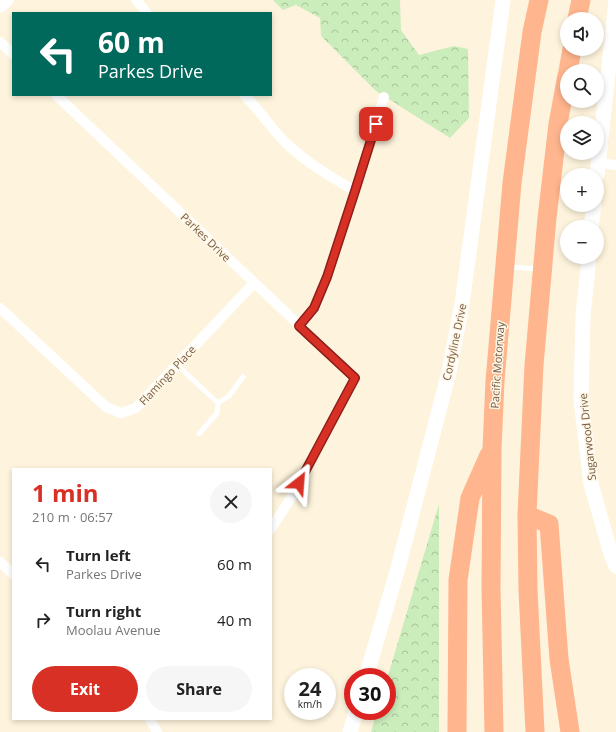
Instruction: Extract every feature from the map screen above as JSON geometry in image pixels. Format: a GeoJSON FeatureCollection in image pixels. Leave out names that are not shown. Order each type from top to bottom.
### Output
{"type":"FeatureCollection","features":[{"type":"Feature","properties":{"kind":"highway","name":"Pacific Motorway"},"geometry":{"type":"LineString","coordinates":[[494,732],[491,588],[492,449],[495,381],[512,183],[532,32],[540,0]]}},
{"type":"Feature","properties":{"kind":"highway"},"geometry":{"type":"LineString","coordinates":[[578,12],[580,0]]}},
{"type":"Feature","properties":{"kind":"highway"},"geometry":{"type":"LineString","coordinates":[[535,732],[528,590],[527,516],[534,365],[542,269],[557,132],[561,108]]}},
{"type":"Feature","properties":{"kind":"highway"},"geometry":{"type":"LineString","coordinates":[[457,732],[458,580],[470,498],[492,449]]}},
{"type":"Feature","properties":{"kind":"highway"},"geometry":{"type":"LineString","coordinates":[[527,516],[548,524],[559,659],[570,732]]}},
{"type":"Feature","properties":{"kind":"street"},"geometry":{"type":"LineString","coordinates":[[0,5],[6,0]]}},
{"type":"Feature","properties":{"kind":"street"},"geometry":{"type":"LineString","coordinates":[[136,0],[146,12]]}},
{"type":"Feature","properties":{"kind":"street","name":"Cordyline Drive"},"geometry":{"type":"LineString","coordinates":[[369,668],[402,553],[452,357],[462,304],[503,0]]}},
{"type":"Feature","properties":{"kind":"street"},"geometry":{"type":"LineString","coordinates":[[597,168],[616,1]]}},
{"type":"Feature","properties":{"kind":"street"},"geometry":{"type":"LineString","coordinates":[[0,42],[12,53]]}},
{"type":"Feature","properties":{"kind":"street","name":"Parkes Drive"},"geometry":{"type":"LineString","coordinates":[[57,96],[355,378],[292,496],[272,526]]}},
{"type":"Feature","properties":{"kind":"street"},"geometry":{"type":"LineString","coordinates":[[245,96],[286,144],[329,176],[355,191]]}},
{"type":"Feature","properties":{"kind":"street"},"geometry":{"type":"LineString","coordinates":[[299,326],[314,308],[327,277],[384,97]]}},
{"type":"Feature","properties":{"kind":"street"},"geometry":{"type":"LineString","coordinates":[[602,168],[616,165]]}},
{"type":"Feature","properties":{"kind":"street","name":"Sugarwood Drive"},"geometry":{"type":"LineString","coordinates":[[588,264],[583,316],[581,400],[592,484],[611,554],[616,566]]}},
{"type":"Feature","properties":{"kind":"street","name":"Flamingo Place"},"geometry":{"type":"LineString","coordinates":[[0,308],[106,407],[121,413],[136,408],[254,283]]}},
{"type":"Feature","properties":{"kind":"street"},"geometry":{"type":"LineString","coordinates":[[0,562],[12,573]]}},
{"type":"Feature","properties":{"kind":"street"},"geometry":{"type":"LineString","coordinates":[[151,720],[157,732]]}},
{"type":"Feature","properties":{"kind":"street"},"geometry":{"type":"LineString","coordinates":[[350,732],[353,720]]}},
{"type":"Feature","properties":{"kind":"lane"},"geometry":{"type":"LineString","coordinates":[[504,266],[542,269]]}},
{"type":"Feature","properties":{"kind":"lane"},"geometry":{"type":"LineString","coordinates":[[177,365],[218,403]]}},
{"type":"Feature","properties":{"kind":"lane"},"geometry":{"type":"LineString","coordinates":[[218,403],[229,396],[243,378]]}},
{"type":"Feature","properties":{"kind":"lane"},"geometry":{"type":"LineString","coordinates":[[199,434],[217,413],[218,403]]}},
{"type":"Feature","properties":{"kind":"green space"},"geometry":{"type":"Polygon","coordinates":[[[273,0],[400,0],[401,30],[419,55],[454,46],[468,49],[469,118],[450,138],[376,91],[321,36],[320,18],[296,5],[283,10],[273,0]]]}},
{"type":"Feature","properties":{"kind":"green space"},"geometry":{"type":"Polygon","coordinates":[[[439,504],[439,732],[371,732],[374,720],[396,720],[396,668],[390,668],[439,504]]]}},
{"type":"Feature","properties":{"kind":"route"},"geometry":{"type":"LineString","coordinates":[[299,483],[355,378],[299,326],[314,308],[327,277],[376,124]]}}]}
